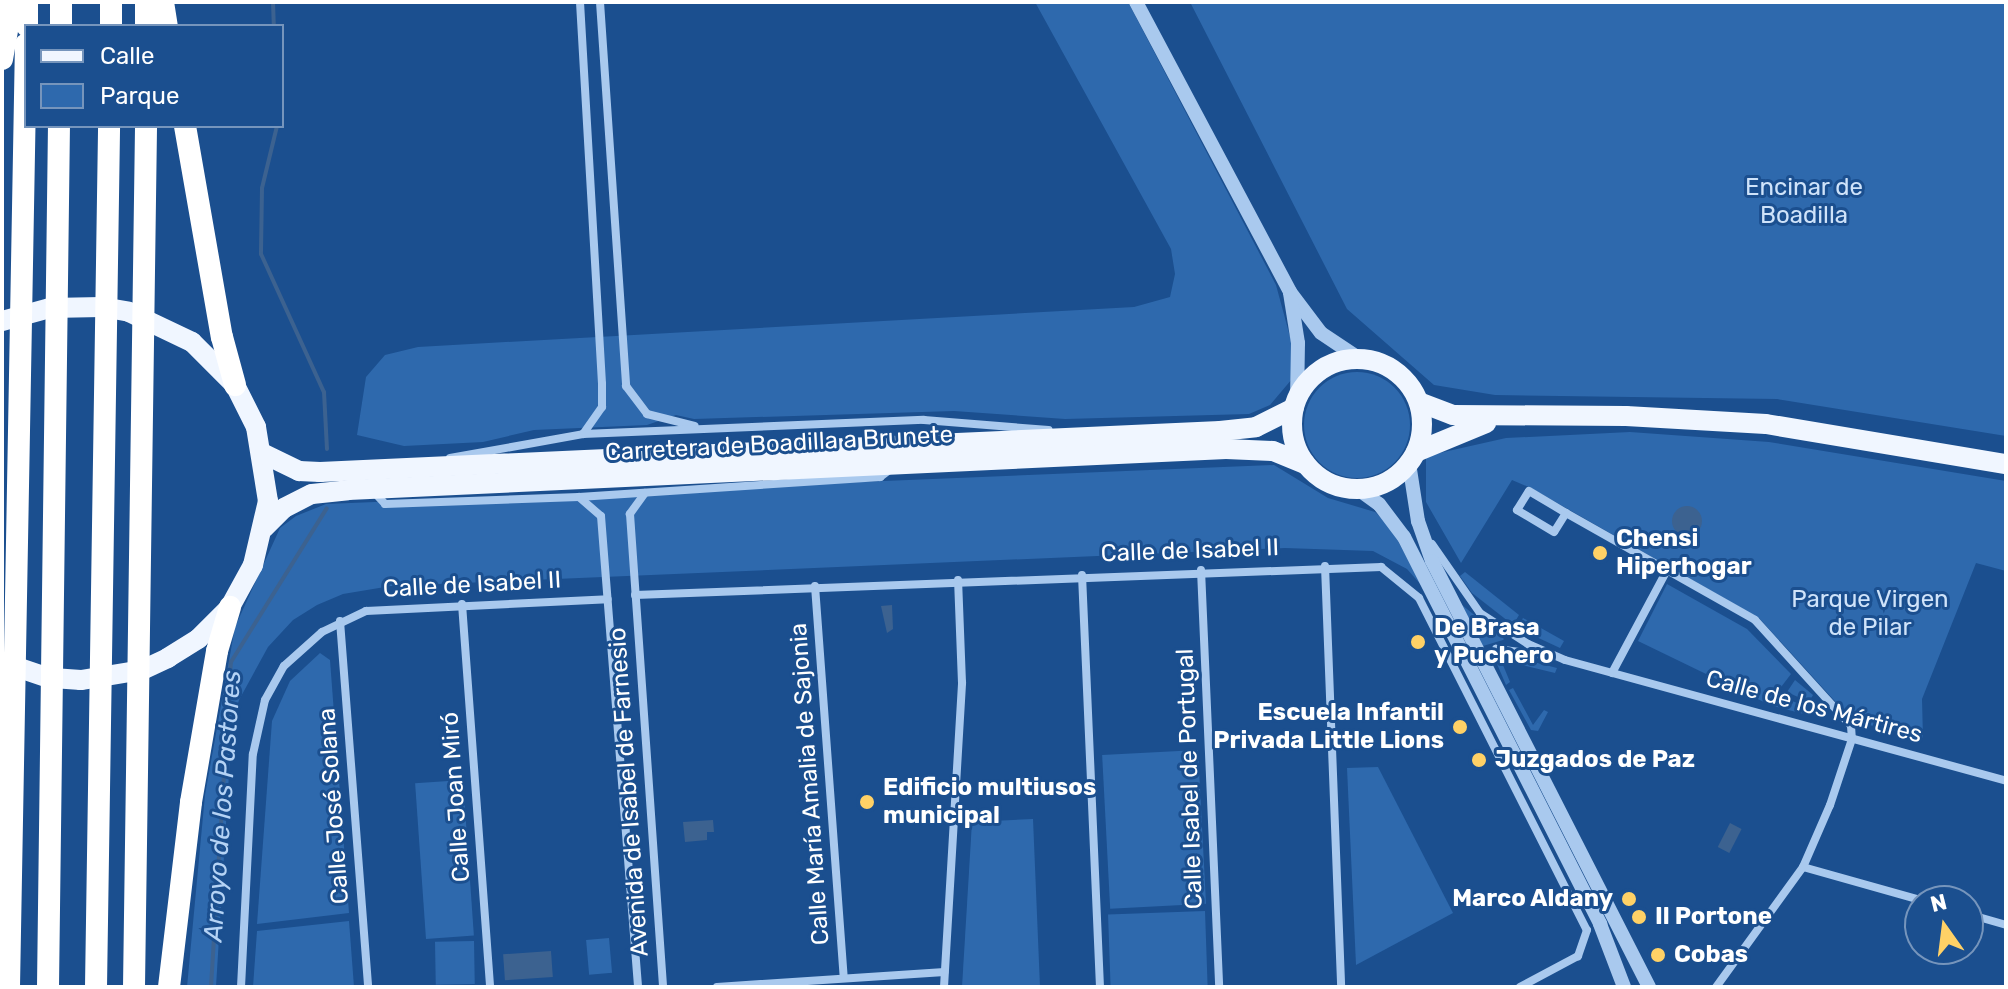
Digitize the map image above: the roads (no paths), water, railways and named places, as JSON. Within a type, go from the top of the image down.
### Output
[{"type":"highway","points":[[2,59],[12,2]]},
{"type":"highway","points":[[27,2],[27,24]]},
{"type":"highway","points":[[61,2],[61,24]]},
{"type":"highway","points":[[111,2],[111,24]]},
{"type":"highway","points":[[146,2],[146,24]]},
{"type":"highway","points":[[163,2],[167,24]]},
{"type":"highway","points":[[9,987],[24,128]]},
{"type":"highway","points":[[48,987],[59,128]]},
{"type":"highway","points":[[96,987],[109,128]]},
{"type":"highway","points":[[134,987],[146,128]]},
{"type":"highway","points":[[185,128],[222,337],[235,385]]},
{"type":"highway","points":[[169,987],[193,787],[230,607]]},
{"type":"main road","points":[[2,321],[29,311],[78,305],[129,312],[166,327],[192,342],[235,385],[264,454],[264,528],[253,565],[230,607],[198,639],[142,670],[81,680],[49,678],[2,662]]},
{"type":"main road","points":[[1510,419],[1470,426],[1412,458],[1381,485],[1358,489],[1329,483],[1306,464],[1293,438],[1295,404],[1327,367],[1360,359],[1391,368],[1419,402],[1453,415],[1510,419],[1626,416],[1766,424],[2006,464]]},
{"type":"main road","points":[[1412,458],[1422,427],[1419,402]]},
{"type":"main road","name":"Carretera de Boadilla a Brunete","points":[[264,454],[299,471],[1162,433],[1256,427],[1295,404]]},
{"type":"main road","name":"Carretera de Boadilla a Brunete","points":[[264,528],[284,508],[312,494],[370,489],[1226,449],[1273,451],[1306,464]]},
{"type":"street","points":[[580,2],[602,372],[602,407],[583,434]]},
{"type":"street","points":[[600,2],[626,386],[647,414],[673,424],[723,430]]},
{"type":"street","points":[[1136,2],[1290,292],[1321,333],[1360,359]]},
{"type":"street","points":[[1290,292],[1298,343],[1295,404]]},
{"type":"street","points":[[417,465],[527,440],[583,434],[965,420],[1162,433]]},
{"type":"street","points":[[1412,458],[1414,503],[1432,561],[1649,987]]},
{"type":"street","points":[[370,489],[385,504],[579,497],[880,477],[897,464]]},
{"type":"street","points":[[1358,489],[1391,516],[1404,537],[1587,899],[1624,987]]},
{"type":"street","points":[[1566,513],[1554,532],[1517,510],[1529,491],[1755,620],[1846,717],[1852,739],[1803,867],[1716,987]]},
{"type":"street","name":"Avenida de Isabel de Farnesio","points":[[645,493],[630,514],[663,987]]},
{"type":"street","name":"Avenida de Isabel de Farnesio","points":[[579,497],[601,516],[638,987]]},
{"type":"street","name":"Calle de los Mártires","points":[[1414,503],[1435,549],[1467,600],[1511,634],[1565,660]]},
{"type":"street","points":[[1325,566],[1341,987]]},
{"type":"street","name":"Calle de Isabel II","points":[[635,595],[1201,570],[1381,567],[1410,586],[1587,930],[1585,948],[1568,963],[1520,987]]},
{"type":"street","name":"Calle Isabel de Portugal","points":[[1201,570],[1219,987]]},
{"type":"street","points":[[1612,673],[1667,570]]},
{"type":"street","points":[[1082,575],[1100,987]]},
{"type":"street","points":[[944,987],[962,683],[958,580]]},
{"type":"street","name":"Calle María Amalia de Sajonia","points":[[815,586],[844,978]]},
{"type":"street","name":"Calle de Isabel II","points":[[340,621],[366,611],[608,599]]},
{"type":"street","name":"Calle Joan Miró","points":[[462,604],[490,987]]},
{"type":"street","points":[[241,987],[256,729],[284,666],[340,621]]},
{"type":"street","name":"Calle José Solana","points":[[340,621],[368,987]]},
{"type":"street","name":"Calle de los Mártires","points":[[1488,669],[1489,655],[1501,648],[1565,660],[2006,781]]},
{"type":"street","points":[[1803,867],[1904,895]]},
{"type":"street","name":"Calle de Isabel II","points":[[1561,880],[1587,899]]},
{"type":"street","points":[[1984,919],[2006,925]]},
{"type":"street","points":[[717,987],[945,972]]},
{"type":"waterway","name":"Arroyo de los Pastores","points":[[273,2],[274,24]]},
{"type":"waterway","name":"Arroyo de los Pastores","points":[[277,128],[262,188],[261,254],[324,392],[327,449]]},
{"type":"waterway","name":"Arroyo de los Pastores","points":[[211,987],[231,662],[327,508]]},
{"type":"place","name":"Chensi Hiperhogar","points":[[1600,553]]},
{"type":"place","name":"De Brasa y Puchero","points":[[1418,642]]},
{"type":"place","name":"Escuela Infantil Privada Little Lions","points":[[1460,727]]},
{"type":"place","name":"Juzgados de Paz","points":[[1479,760]]},
{"type":"place","name":"Edificio multiusos municipal","points":[[867,802]]},
{"type":"place","name":"Marco Aldany","points":[[1629,899]]},
{"type":"place","name":"Il Portone","points":[[1639,917]]},
{"type":"place","name":"Cobas","points":[[1658,955]]},
{"type":"park label","name":"Encinar de Boadilla","points":[[1804,202]]},
{"type":"park label","name":"Parque Virgen de Pilar","points":[[1870,614]]}]
